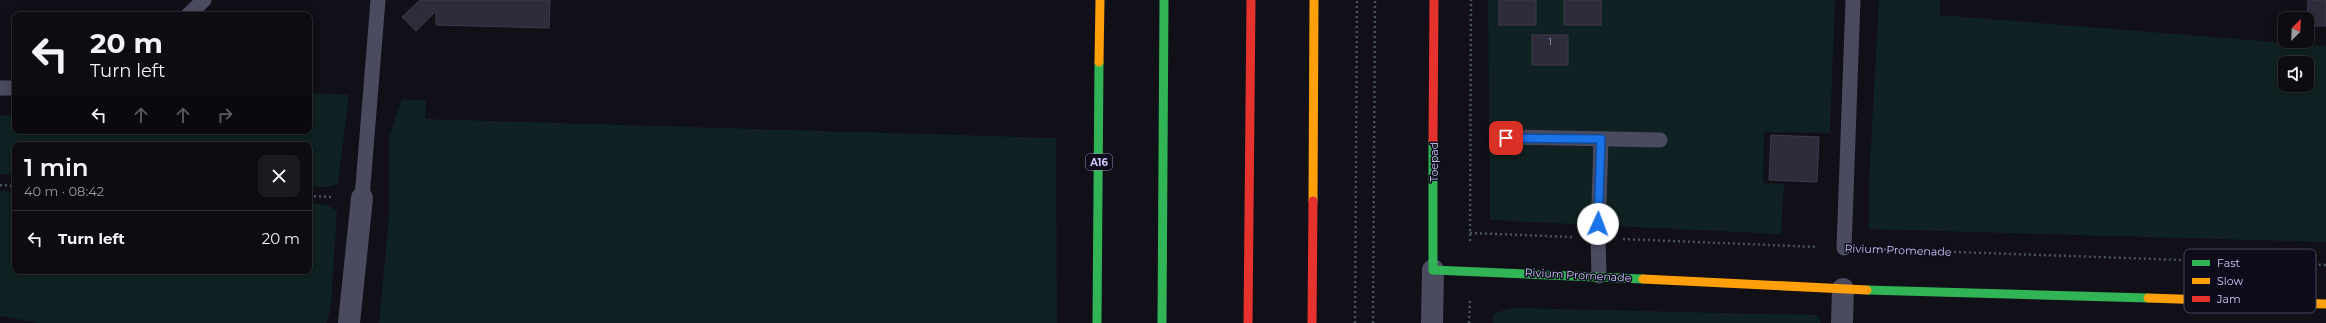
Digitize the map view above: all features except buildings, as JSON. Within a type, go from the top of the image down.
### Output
[{"type":"main road","name":"A16","points":[[1097,323],[1100,0]]},
{"type":"main road","points":[[1162,323],[1164,0]]},
{"type":"main road","points":[[1248,323],[1251,0]]},
{"type":"main road","points":[[1312,323],[1314,0]]},
{"type":"main road","name":"Toepad","points":[[1434,0],[1434,270]]},
{"type":"main road","name":"Rivium Promenade","points":[[1434,270],[1470,270],[1843,289],[2184,300]]},
{"type":"main road","name":"Rivium Promenade","points":[[2316,304],[2326,304]]},
{"type":"street","points":[[349,323],[362,198]]},
{"type":"street","name":"Toepad","points":[[1432,323],[1434,270]]},
{"type":"street","points":[[1842,323],[1843,289]]},
{"type":"lane","points":[[191,12],[204,0]]},
{"type":"lane","points":[[362,198],[378,0]]},
{"type":"lane","points":[[1844,248],[1853,0]]},
{"type":"lane","points":[[0,88],[12,88]]},
{"type":"lane","points":[[1506,138],[1660,140]]},
{"type":"lane","points":[[1599,276],[1598,238],[1601,139]]},
{"type":"path","points":[[1355,323],[1357,0]]},
{"type":"path","points":[[1373,323],[1375,0]]},
{"type":"path","points":[[1470,323],[1471,0]]},
{"type":"path","points":[[0,185],[12,186]]},
{"type":"path","name":"Rivium Promenade","points":[[1470,233],[2184,260]]},
{"type":"path","name":"Rivium Promenade","points":[[2316,265],[2326,265]]},
{"type":"shaded area","points":[[1488,0],[1835,0],[1830,133],[1764,132],[1763,183],[1784,184],[1781,234],[1490,220]]},
{"type":"shaded area","points":[[1879,0],[1940,0],[1940,15],[2278,42],[2278,48],[2314,48],[2314,45],[2326,46],[2326,242],[1869,229],[1869,180]]},
{"type":"shaded area","points":[[312,93],[349,95],[338,184],[326,187],[312,187],[312,142],[12,142],[12,175],[0,174],[0,115],[12,116],[12,134],[312,134]]},
{"type":"shaded area","points":[[402,99],[426,100],[425,119],[1056,138],[1057,323],[379,323],[389,218],[389,137]]},
{"type":"shaded area","points":[[0,191],[12,192],[12,274],[312,274],[312,203],[327,205],[337,211],[331,305],[327,323],[40,323],[0,316]]},
{"type":"shaded area","points":[[1511,308],[1817,315],[1821,323],[1493,323],[1493,314]]},
{"type":"traffic: fast","points":[[1162,323],[1164,0]]},
{"type":"traffic: fast","points":[[1097,323],[1099,62]]},
{"type":"traffic: fast","points":[[1433,141],[1433,270],[1643,279]]},
{"type":"traffic: fast","points":[[1867,290],[2148,298]]},
{"type":"traffic: slow","points":[[1099,62],[1100,0]]},
{"type":"traffic: slow","points":[[1313,201],[1314,0]]},
{"type":"traffic: slow","points":[[1643,279],[1867,290]]},
{"type":"traffic: slow","points":[[2148,298],[2184,299]]},
{"type":"traffic: slow","points":[[2316,304],[2326,304]]},
{"type":"traffic: jam","points":[[1248,323],[1251,0]]},
{"type":"traffic: jam","points":[[1433,141],[1434,0]]},
{"type":"traffic: jam","points":[[1312,323],[1313,201]]},
{"type":"route","points":[[1506,138],[1601,139],[1598,224]]}]
